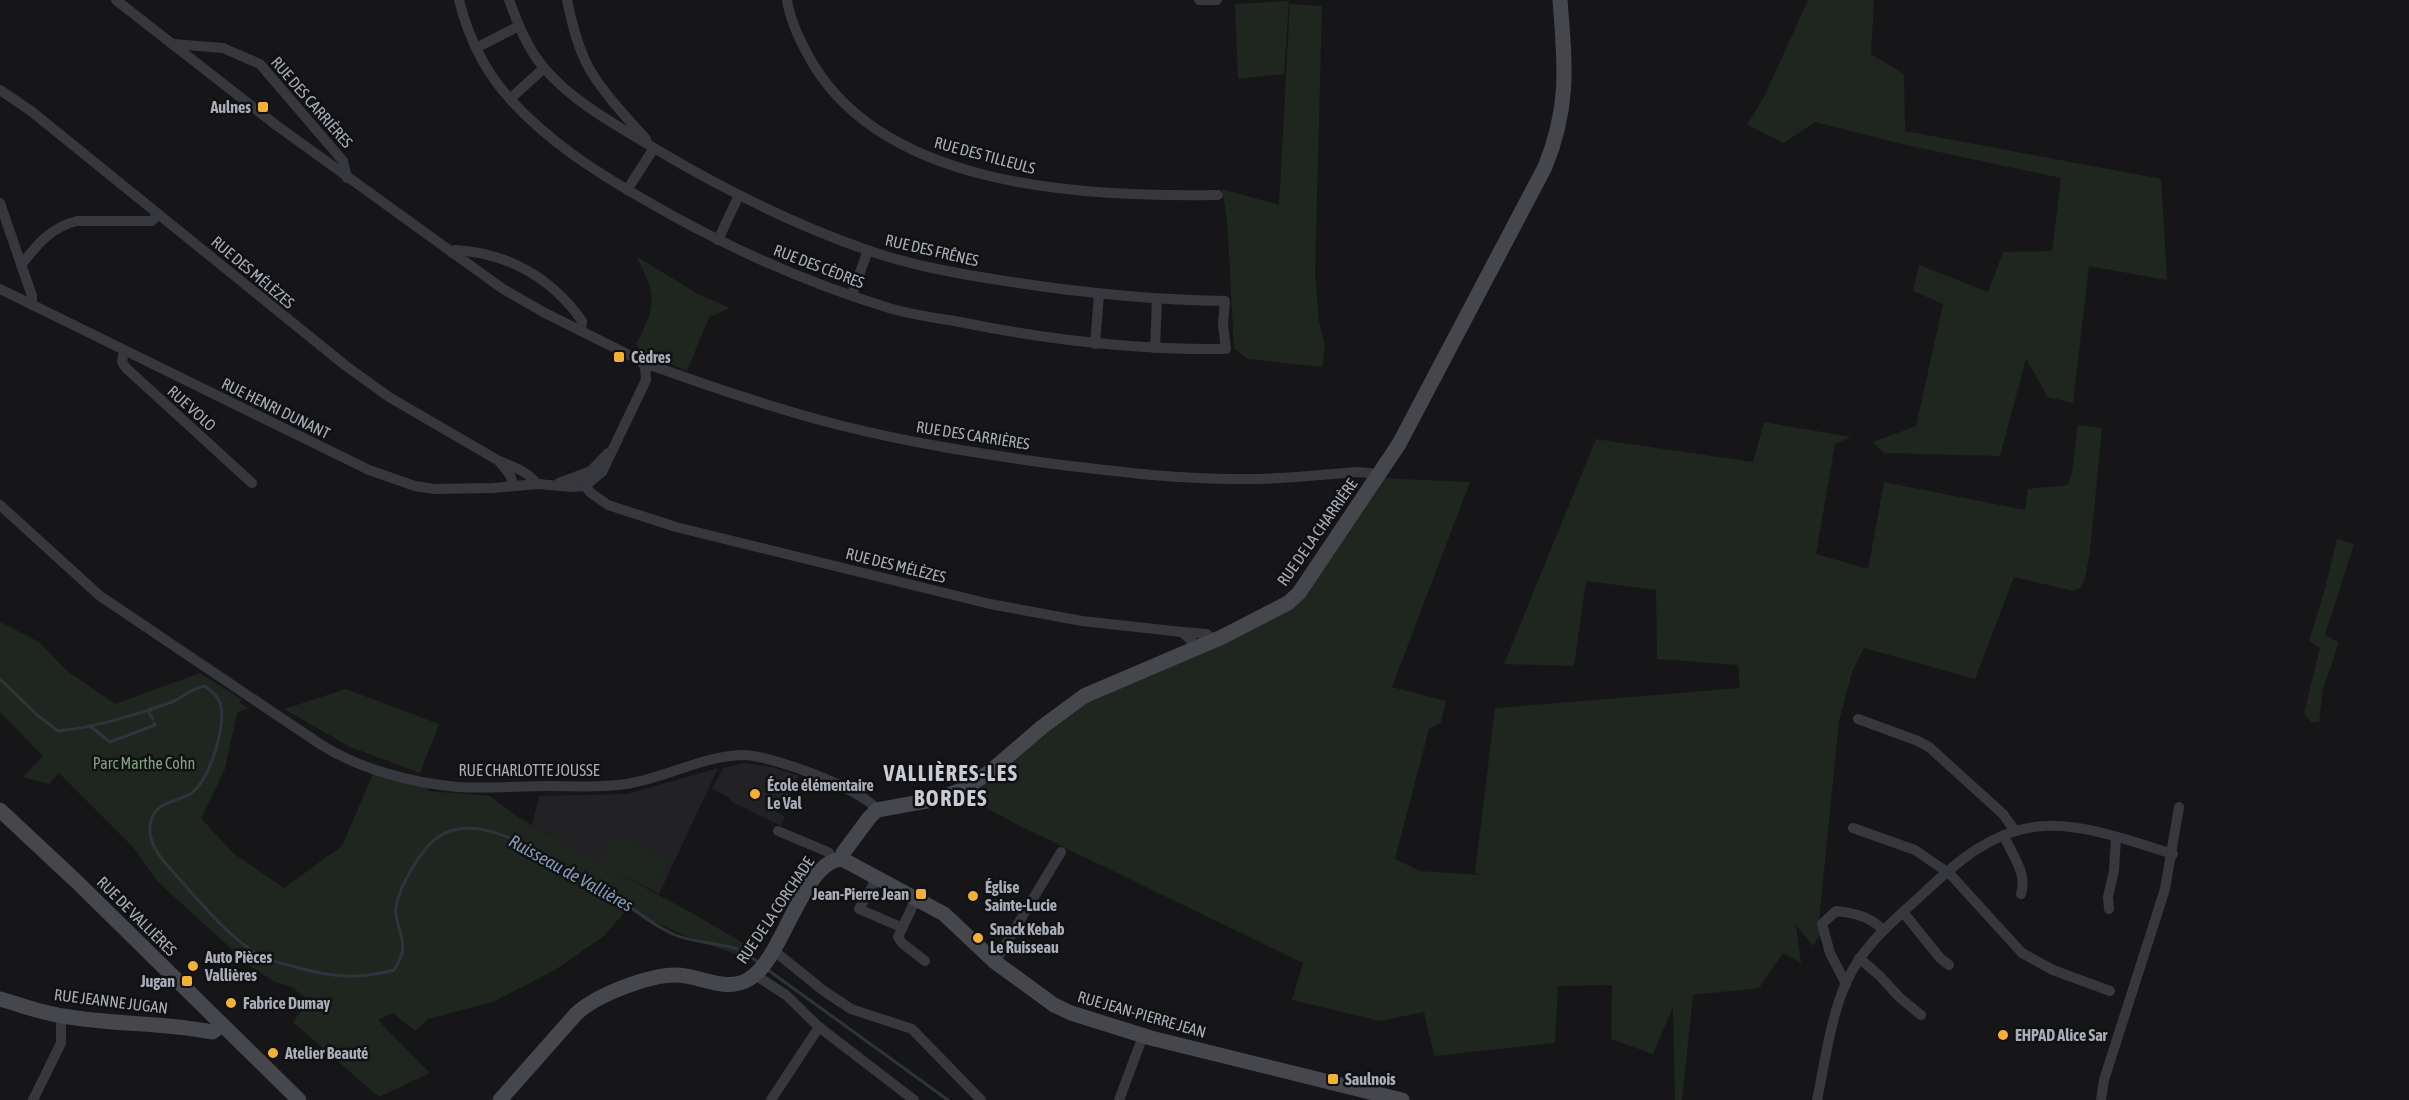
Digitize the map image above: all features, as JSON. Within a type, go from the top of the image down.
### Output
[{"type":"main road","name":"RUE DE LA CHARRIÈRE","points":[[877,810],[932,800],[962,790],[991,771],[1041,727],[1084,696],[1213,641],[1288,603],[1299,593],[1378,478],[1422,402],[1545,167],[1554,145],[1564,99],[1566,70],[1560,0]]},
{"type":"main road","name":"RUE DE VALLIÈRES","points":[[0,810],[77,882],[299,1100]]},
{"type":"main road","points":[[838,860],[877,810]]},
{"type":"main road","name":"RUE JEAN-PIERRE JEAN","points":[[838,860],[944,914],[995,962],[1062,1009],[1143,1036],[1402,1100]]},
{"type":"main road","name":"RUE DE LA CORCHADE","points":[[500,1100],[576,1014],[604,995],[670,975],[690,976],[730,985],[749,980],[771,952],[809,886],[827,863],[838,860]]},
{"type":"main road","name":"RUE JEANNE JUGAN","points":[[0,999],[62,1016],[149,1026],[184,1026],[212,1032],[222,1025]]},
{"type":"main road","name":"RUE JEANNE JUGAN","points":[[184,1026],[198,1022],[209,1012]]},
{"type":"street","name":"RUE DES CARRIÈRES","points":[[116,0],[347,178],[503,289],[641,361],[645,367],[653,366],[743,397],[841,425],[928,444],[1015,458],[1180,478],[1248,479],[1364,472],[1378,478]]},
{"type":"street","name":"RUE DES CÈDRES","points":[[459,0],[476,48],[493,77],[510,99],[575,157],[627,190],[718,240],[784,270],[891,309],[1014,333],[1095,344],[1226,349],[1223,325],[1225,301]]},
{"type":"street","name":"RUE DES FRÊNES","points":[[509,0],[519,26],[544,68],[567,90],[654,148],[803,226],[868,250],[939,270],[1099,294],[1157,300],[1225,301]]},
{"type":"street","name":"RUE DES FRÊNES","points":[[567,0],[577,39],[589,69],[614,104],[654,148]]},
{"type":"street","name":"RUE DES TILLEULS","points":[[787,0],[794,28],[818,74],[842,102],[868,124],[899,143],[930,157],[969,169],[1040,184],[1127,194],[1218,195]]},
{"type":"street","points":[[1199,0],[1217,0]]},
{"type":"street","points":[[476,48],[519,26]]},
{"type":"street","name":"RUE DES CARRIÈRES","points":[[172,44],[223,48],[260,64],[343,161],[348,173],[347,178]]},
{"type":"street","points":[[510,99],[544,68]]},
{"type":"street","name":"RUE DES MÉLÈZES","points":[[0,90],[31,111],[346,366],[389,397],[499,461],[517,468],[532,477],[537,484]]},
{"type":"street","points":[[600,114],[606,114],[614,104]]},
{"type":"street","points":[[627,190],[654,148]]},
{"type":"street","points":[[718,240],[740,195]]},
{"type":"street","points":[[0,203],[32,296],[32,305]]},
{"type":"street","points":[[21,265],[36,246],[57,227],[67,223],[152,221],[158,214]]},
{"type":"street","points":[[452,253],[455,250],[490,255],[518,264],[540,278],[573,308],[582,321],[581,331]]},
{"type":"street","points":[[852,295],[868,250]]},
{"type":"street","points":[[21,299],[25,279]]},
{"type":"street","name":"RUE HENRI DUNANT","points":[[0,289],[369,470],[393,479],[434,489],[493,488],[537,484],[572,487],[588,478]]},
{"type":"street","points":[[1095,344],[1099,294]]},
{"type":"street","points":[[1155,348],[1157,300]]},
{"type":"street","name":"RUE VOLO","points":[[124,351],[122,362],[126,368],[252,483]]},
{"type":"street","points":[[588,478],[602,472],[646,380],[645,367]]},
{"type":"street","points":[[493,488],[500,477],[499,461]]},
{"type":"street","name":"RUE DES MÉLÈZES","points":[[499,461],[510,475],[514,486]]},
{"type":"street","name":"RUE DES MÉLÈZES","points":[[588,478],[608,505],[676,527],[990,604],[1082,621],[1207,634],[1213,641]]},
{"type":"street","name":"RUE CHARLOTTE JOUSSE","points":[[0,505],[100,596],[334,753],[366,766],[417,780],[459,787],[591,786],[626,784],[717,759],[747,755],[784,763],[814,775],[867,800],[877,810]]},
{"type":"street","points":[[1182,632],[1192,641],[1195,649]]},
{"type":"street","points":[[1858,719],[1929,747],[2003,814],[2015,831]]},
{"type":"street","points":[[2101,1100],[2101,1089],[2157,917],[2173,854],[2179,807]]},
{"type":"street","points":[[1817,1100],[1837,1010],[1846,984],[1859,958],[1883,930],[1947,871],[1975,849],[2015,831],[2047,826],[2074,828],[2173,854]]},
{"type":"street","points":[[1853,828],[1916,850],[1947,871],[2022,953],[2053,970],[2110,991]]},
{"type":"street","points":[[778,831],[828,852],[838,860]]},
{"type":"street","points":[[2004,836],[2021,871],[2023,888],[2021,894]]},
{"type":"street","points":[[2109,909],[2108,897],[2114,871],[2116,838]]},
{"type":"street","points":[[995,962],[1061,852]]},
{"type":"street","points":[[876,880],[859,909],[901,927]]},
{"type":"street","points":[[915,901],[898,934],[899,940],[925,961]]},
{"type":"street","points":[[1846,984],[1830,953],[1822,924],[1826,918],[1836,911],[1855,914],[1874,921],[1883,930]]},
{"type":"street","points":[[1903,912],[1949,965]]},
{"type":"street","points":[[771,952],[851,1009],[912,1029],[981,1100]]},
{"type":"street","points":[[1859,958],[1921,1015]]},
{"type":"street","points":[[756,973],[786,996],[819,1027],[914,1100]]},
{"type":"street","points":[[33,1100],[61,1043],[62,1016]]},
{"type":"street","points":[[771,1100],[819,1027]]},
{"type":"street","points":[[1119,1100],[1143,1036]]},
{"type":"shaded area","name":"École élémentaire Le Val","points":[[743,763],[773,767],[799,776],[776,812],[785,817],[781,826],[730,801],[730,798],[712,789],[723,768]]},
{"type":"shaded area","points":[[718,768],[659,894],[603,866],[532,825],[539,796],[627,794]]},
{"type":"green space","points":[[1808,0],[1874,0],[1871,54],[1904,74],[1905,131],[2161,179],[2167,280],[2089,266],[2073,403],[2048,397],[2026,359],[2000,456],[1884,453],[1873,442],[1916,426],[1943,304],[1913,291],[1919,265],[1988,292],[2003,252],[2052,251],[2061,178],[1906,145],[1815,122],[1784,143],[1747,125],[1764,97]]},
{"type":"green space","points":[[1289,1],[1284,74],[1238,79],[1235,4]]},
{"type":"green space","points":[[1290,4],[1322,6],[1315,274],[1319,321],[1325,345],[1322,367],[1248,359],[1234,348],[1227,219],[1222,189],[1279,205]]},
{"type":"green space","points":[[636,256],[698,294],[730,308],[709,317],[687,371],[641,352],[636,344],[648,319],[652,300],[648,281]]},
{"type":"green space","points":[[1764,422],[1851,437],[1835,444],[1816,554],[1868,569],[1884,482],[2025,510],[2028,489],[2068,485],[2072,472],[2078,425],[2102,428],[2090,551],[2085,579],[2080,588],[2073,591],[2014,577],[1975,679],[1864,648],[1852,672],[1839,721],[1819,921],[1820,935],[1813,946],[1796,925],[1801,963],[1783,953],[1759,988],[1693,995],[1682,1100],[1675,1100],[1673,1007],[1653,1054],[1611,1039],[1612,985],[1558,986],[1555,1043],[1434,1056],[1424,1012],[1380,1021],[1292,1000],[1303,963],[1018,825],[962,795],[1056,716],[1288,602],[1378,478],[1470,482],[1392,687],[1446,701],[1441,722],[1429,729],[1395,859],[1420,871],[1481,875],[1475,873],[1495,708],[1740,688],[1738,665],[1657,659],[1656,590],[1586,581],[1574,666],[1504,664],[1596,439],[1753,462]]},
{"type":"green space","points":[[2337,539],[2354,544],[2325,635],[2339,642],[2323,689],[2319,722],[2311,722],[2304,713],[2320,648],[2309,641]]},
{"type":"green space","name":"Parc Marthe Cohn","points":[[0,622],[39,642],[66,670],[115,704],[200,673],[241,699],[240,703],[248,708],[237,713],[225,769],[201,818],[233,853],[284,888],[342,846],[373,774],[428,788],[429,791],[490,796],[518,817],[600,864],[615,834],[669,860],[654,890],[606,867],[757,951],[741,956],[690,938],[627,909],[604,936],[555,970],[493,1002],[428,1019],[415,1031],[393,1013],[378,1020],[430,1073],[379,1097],[293,1022],[309,1001],[292,987],[275,982],[249,965],[157,881],[133,847],[59,773],[49,784],[23,777],[43,756],[0,712]]},
{"type":"green space","points":[[346,689],[439,724],[420,773],[350,747],[284,709]]},
{"type":"waterway","name":"Ruisseau de Vallières","points":[[0,679],[36,714],[58,731],[101,724],[145,711],[172,702],[200,687],[205,686],[218,698],[222,712],[221,724],[211,763],[193,792],[160,807],[155,812],[150,835],[161,858],[210,913],[239,941],[269,959],[308,970],[344,976],[368,975],[394,970],[403,948],[396,907],[412,869],[428,846],[443,834],[459,829],[477,829],[513,839],[591,880],[664,930],[679,937],[735,948],[758,962]]},
{"type":"waterway","name":"Ruisseau de Vallières","points":[[152,708],[149,713],[153,719]]},
{"type":"waterway","name":"Ruisseau de Vallières","points":[[90,726],[110,742],[155,725],[154,723]]},
{"type":"waterway","name":"Ruisseau de Vallières","points":[[768,970],[948,1100]]},
{"type":"place","name":"Aulnes","points":[[263,107]]},
{"type":"place","name":"Cèdres","points":[[619,357]]},
{"type":"place","name":"École élémentaire Le Val","points":[[755,794]]},
{"type":"place","name":"Jean-Pierre Jean","points":[[921,894]]},
{"type":"place","name":"Église Sainte-Lucie","points":[[973,896]]},
{"type":"place","name":"Snack Kebab Le Ruisseau","points":[[978,938]]},
{"type":"place","name":"Auto Pièces Vallières","points":[[193,966]]},
{"type":"place","name":"Jugan","points":[[187,981]]},
{"type":"place","name":"Fabrice Dumay","points":[[231,1003]]},
{"type":"place","name":"EHPAD Alice Sar","points":[[2003,1035]]},
{"type":"place","name":"Atelier Beauté","points":[[273,1053]]},
{"type":"place","name":"Saulnois","points":[[1333,1079]]},
{"type":"district","name":"VALLIÈRES-LES BORDES","points":[[951,786]]}]
